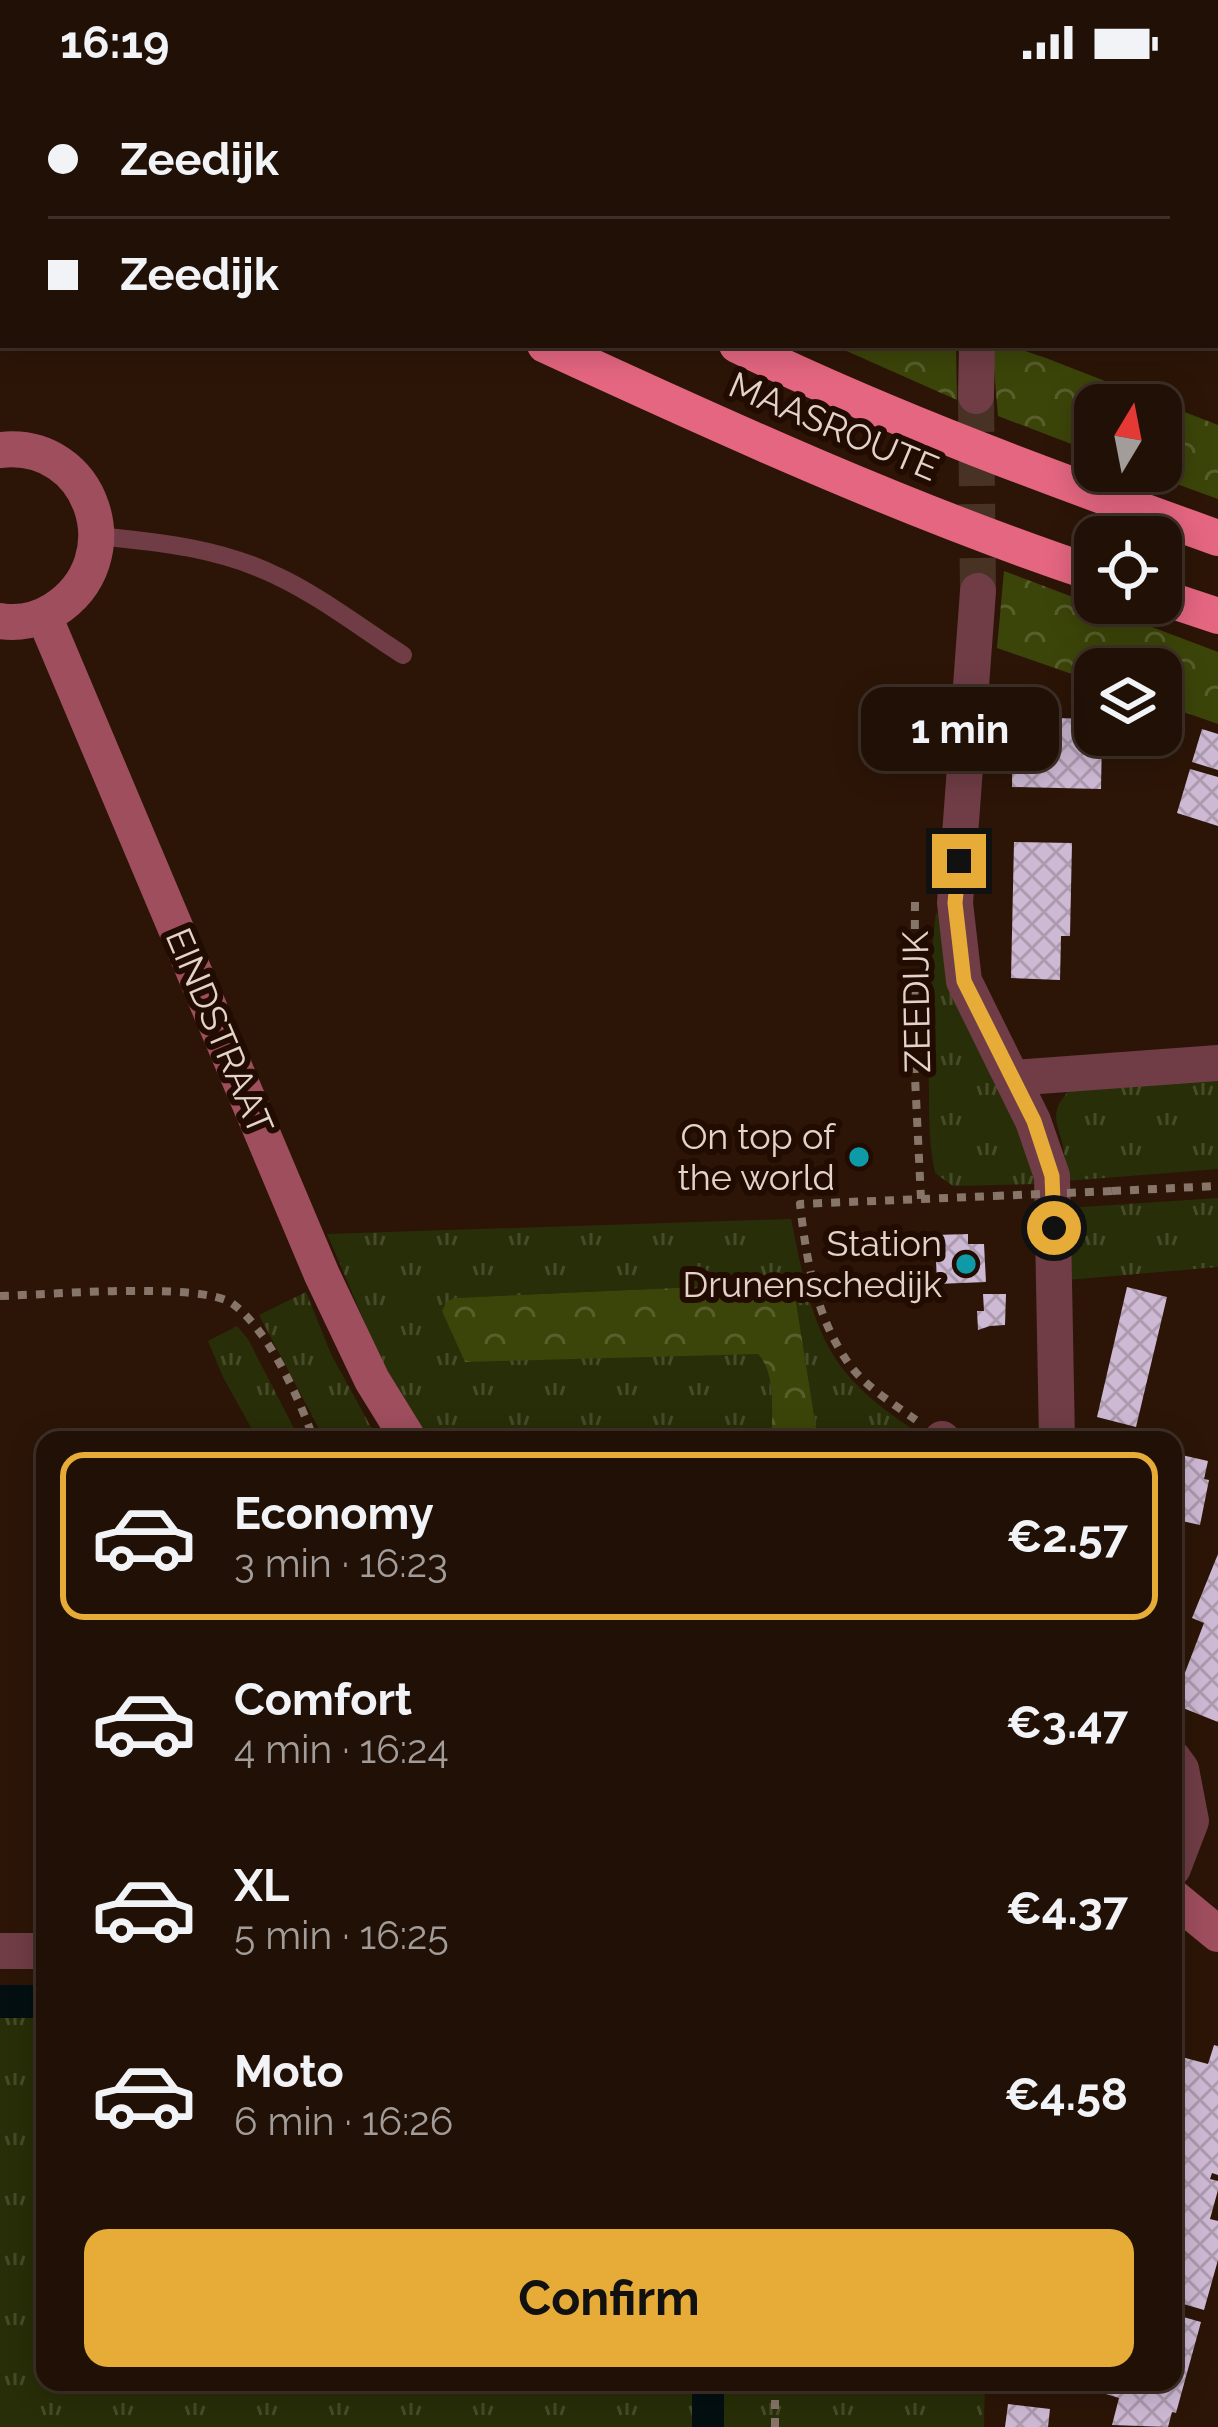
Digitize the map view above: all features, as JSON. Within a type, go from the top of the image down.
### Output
[{"type":"highway","name":"MAASROUTE","points":[[552,348],[734,432],[1074,566]]},
{"type":"highway","name":"MAASROUTE","points":[[744,348],[973,446],[1218,538]]},
{"type":"highway","points":[[1182,604],[1218,616]]},
{"type":"main road","points":[[0,451],[36,452],[63,467],[84,489],[96,517],[97,536],[88,576],[70,600],[44,616],[0,621]]},
{"type":"main road","name":"EINDSTRAAT","points":[[44,616],[322,1275],[372,1380],[403,1431]]},
{"type":"main road","points":[[1182,1905],[1218,1934]]},
{"type":"street","points":[[976,396],[977,348]]},
{"type":"street","name":"ZEEDIJK","points":[[978,591],[955,903],[964,981],[1034,1121],[1052,1176],[1057,1431]]},
{"type":"street","points":[[1013,1078],[1218,1063]]},
{"type":"street","points":[[1182,1778],[1191,1821],[1182,1844]]},
{"type":"street","points":[[0,1952],[36,1951]]},
{"type":"lane","points":[[97,536],[183,544],[278,576],[403,655]]},
{"type":"path","name":"ZEEDIJK","points":[[918,881],[914,1057],[921,1199]]},
{"type":"path","points":[[931,1431],[878,1393],[846,1360],[821,1309],[806,1254],[800,1204],[1218,1186]]},
{"type":"path","points":[[0,1296],[182,1291],[230,1301],[253,1324],[298,1395],[311,1431]]},
{"type":"path","points":[[775,2391],[775,2427]]},
{"type":"green space","points":[[840,348],[956,348],[957,400]]},
{"type":"green space","points":[[992,348],[1016,348],[1113,384],[1074,384],[1074,445],[998,416]]},
{"type":"green space","points":[[1182,411],[1218,425],[1218,499],[1182,486]]},
{"type":"green space","points":[[1004,571],[1074,597],[1074,624],[1144,624],[1218,652],[1218,724],[1182,711],[1182,648],[1074,648],[1074,675],[997,648]]},
{"type":"green space","points":[[936,912],[1034,1184],[953,1186],[935,1173],[928,1045]]},
{"type":"green space","points":[[1218,1078],[1218,1169],[1066,1181],[1056,1112],[1071,1089]]},
{"type":"green space","points":[[1218,1198],[1218,1267],[1067,1280],[1067,1208]]},
{"type":"green space","points":[[791,1219],[811,1305],[828,1346],[862,1390],[915,1431],[817,1431],[796,1302],[719,1286],[455,1298],[758,1354],[771,1383],[772,1431],[426,1431],[386,1368],[327,1234]]},
{"type":"green space","points":[[719,1286],[796,1302],[817,1431],[772,1431],[771,1383],[758,1354],[465,1362],[442,1311],[455,1298]]},
{"type":"green space","points":[[306,1292],[331,1354],[373,1431],[320,1431],[259,1315]]},
{"type":"green space","points":[[237,1326],[295,1431],[253,1431],[208,1341]]},
{"type":"green space","points":[[0,2018],[36,2018],[36,2391],[692,2391],[692,2427],[0,2427]]},
{"type":"green space","points":[[724,2391],[985,2391],[984,2427],[724,2427]]},
{"type":"shaded area","points":[[0,1985],[36,1985],[36,2018],[0,2018]]},
{"type":"shaded area","points":[[692,2391],[724,2391],[724,2427],[692,2427]]},
{"type":"building","points":[[1013,717],[1074,718],[1074,756],[1102,756],[1101,789],[1012,787]]},
{"type":"building","points":[[1202,729],[1218,734],[1218,770],[1192,762]]},
{"type":"building","points":[[1190,769],[1218,777],[1218,826],[1177,813]]},
{"type":"building","points":[[1014,842],[1072,843],[1070,936],[1061,936],[1060,980],[1011,978]]},
{"type":"building","points":[[968,1234],[968,1244],[984,1244],[986,1282],[937,1284],[935,1235]]},
{"type":"building","points":[[1127,1287],[1167,1297],[1136,1427],[1097,1417]]},
{"type":"building","points":[[983,1294],[1006,1294],[1005,1325],[978,1330],[977,1311],[984,1311]]},
{"type":"building","points":[[1182,1455],[1208,1461],[1200,1525],[1182,1521]]},
{"type":"building","points":[[1218,1554],[1218,1722],[1182,1708],[1182,1680],[1204,1623],[1192,1618]]},
{"type":"building","points":[[1214,2045],[1218,2046],[1218,2175],[1212,2173],[1210,2179],[1218,2181],[1218,2190],[1210,2219],[1218,2221],[1218,2260],[1204,2310],[1182,2304],[1182,2057],[1208,2064]]},
{"type":"building","points":[[1182,2317],[1201,2322],[1176,2413],[1172,2412],[1168,2427],[1112,2425],[1119,2398],[1096,2391],[1182,2391]]},
{"type":"building","points":[[1008,2404],[1050,2409],[1048,2427],[1005,2427]]},
{"type":"tunnel","points":[[976,396],[978,591]]},
{"type":"place","name":"On top of the world","points":[[859,1157]]},
{"type":"place","name":"Station Drunenschedijk","points":[[966,1264]]},
{"type":"route","points":[[959,861],[955,903],[964,981],[1034,1121],[1052,1176],[1054,1228]]}]
